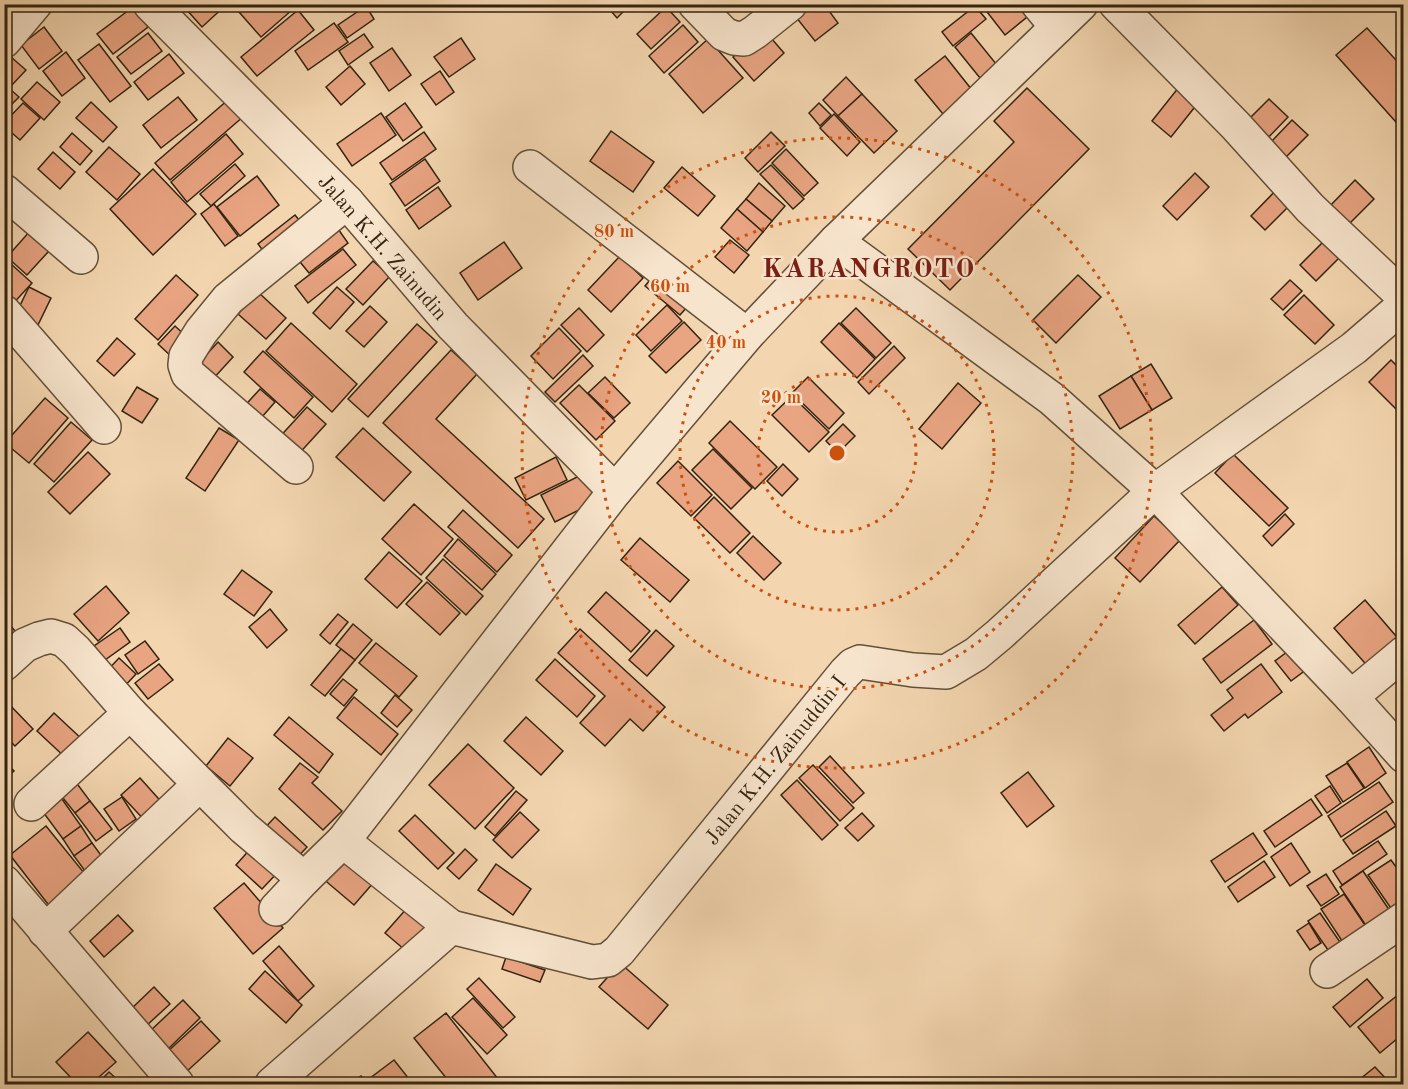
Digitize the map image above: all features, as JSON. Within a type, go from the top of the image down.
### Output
[{"type":"street","points":[[4,40],[35,4]]},
{"type":"street","name":"Jalan K.H. Zainudin","points":[[150,4],[347,202],[453,326],[615,490]]},
{"type":"street","points":[[695,4],[724,34],[744,39],[790,4]]},
{"type":"street","points":[[276,909],[343,841],[615,490],[747,334],[1048,16],[1081,4]]},
{"type":"street","points":[[1116,4],[1236,126],[1310,208],[1404,297]]},
{"type":"street","points":[[530,167],[747,334]]},
{"type":"street","points":[[4,191],[81,257]]},
{"type":"street","points":[[296,467],[188,374],[185,365],[186,356],[201,332],[228,299],[347,202]]},
{"type":"street","points":[[836,241],[1052,399],[1155,491],[1404,756]]},
{"type":"street","points":[[1155,491],[1353,348],[1404,305]]},
{"type":"street","points":[[4,312],[104,428]]},
{"type":"street","name":"Jalan K.H. Zainuddin I","points":[[451,927],[592,962],[608,960],[619,951],[853,666],[860,662],[913,670],[946,672],[976,654],[1000,634],[1155,491]]},
{"type":"street","points":[[4,664],[25,645],[32,642],[51,636],[64,640],[130,713],[244,828],[304,879]]},
{"type":"street","points":[[1351,697],[1404,653]]},
{"type":"street","points":[[31,804],[130,713]]},
{"type":"street","points":[[45,931],[200,784]]},
{"type":"street","points":[[272,1084],[451,927],[343,841]]},
{"type":"street","points":[[4,882],[177,1084]]},
{"type":"street","points":[[1327,971],[1404,919]]},
{"type":"building","points":[[192,4],[227,4],[202,27],[186,9]]},
{"type":"building","points":[[247,4],[287,4],[292,10],[261,37],[239,12]]},
{"type":"building","points":[[605,4],[631,4],[617,18]]},
{"type":"building","points":[[801,4],[824,4],[838,23],[815,41],[792,12]]},
{"type":"building","points":[[988,4],[1034,4],[1037,9],[1005,35],[984,8]]},
{"type":"building","points":[[366,6],[374,19],[347,38],[338,25]]},
{"type":"building","points":[[975,6],[986,19],[953,46],[942,32]]},
{"type":"building","points":[[133,7],[148,27],[113,54],[97,34]]},
{"type":"building","points":[[666,7],[680,22],[651,49],[637,34]]},
{"type":"building","points":[[298,10],[314,30],[257,76],[241,57]]},
{"type":"building","points":[[334,23],[348,42],[308,70],[295,51]]},
{"type":"building","points":[[683,25],[698,42],[664,73],[649,56]]},
{"type":"building","points":[[44,27],[62,51],[39,69],[21,45]]},
{"type":"building","points":[[1367,28],[1404,69],[1404,131],[1336,55]]},
{"type":"building","points":[[764,30],[784,53],[754,81],[733,57]]},
{"type":"building","points":[[148,33],[162,51],[131,74],[117,57]]},
{"type":"building","points":[[971,33],[997,65],[980,78],[955,47]]},
{"type":"building","points":[[364,34],[373,47],[348,65],[339,51]]},
{"type":"building","points":[[461,38],[475,59],[449,77],[434,57]]},
{"type":"building","points":[[708,39],[743,78],[703,113],[669,74]]},
{"type":"building","points":[[99,44],[131,86],[110,102],[78,60]]},
{"type":"building","points":[[392,48],[411,75],[389,91],[370,63]]},
{"type":"building","points":[[4,51],[26,70],[12,85],[4,77]]},
{"type":"building","points":[[66,52],[85,78],[62,96],[43,71]]},
{"type":"building","points":[[169,54],[184,73],[148,100],[134,82]]},
{"type":"building","points":[[945,56],[972,90],[943,114],[915,80]]},
{"type":"building","points":[[350,66],[365,84],[341,105],[326,87]]},
{"type":"building","points":[[440,71],[454,92],[436,105],[421,84]]},
{"type":"building","points":[[846,77],[862,94],[838,116],[823,100]]},
{"type":"building","points":[[37,82],[60,102],[44,120],[21,99]]},
{"type":"building","points":[[4,84],[19,97],[4,112]]},
{"type":"building","points":[[1179,87],[1198,103],[1171,137],[1152,121]]},
{"type":"building","points":[[1027,88],[1089,149],[950,290],[908,249],[1014,142],[994,121]]},
{"type":"building","points":[[862,94],[897,131],[874,153],[838,116]]},
{"type":"building","points":[[178,97],[197,120],[161,148],[143,125]]},
{"type":"building","points":[[229,99],[244,116],[170,180],[155,163]]},
{"type":"building","points":[[1269,99],[1288,117],[1265,141],[1246,122]]},
{"type":"building","points":[[91,102],[117,127],[103,142],[76,118]]},
{"type":"building","points":[[23,103],[40,118],[20,140],[4,126],[4,123]]},
{"type":"building","points":[[405,103],[422,127],[403,141],[386,117]]},
{"type":"building","points":[[819,103],[831,115],[820,126],[809,113]]},
{"type":"building","points":[[381,113],[396,135],[352,166],[337,144]]},
{"type":"building","points":[[834,114],[860,142],[847,156],[820,128]]},
{"type":"building","points":[[1292,120],[1308,135],[1286,157],[1271,142]]},
{"type":"building","points":[[611,131],[654,162],[633,192],[590,161]]},
{"type":"building","points":[[424,132],[436,149],[392,180],[380,163]]},
{"type":"building","points":[[771,132],[785,146],[758,172],[745,158]]},
{"type":"building","points":[[72,133],[92,151],[80,165],[60,147]]},
{"type":"building","points":[[226,134],[243,154],[187,202],[171,182]]},
{"type":"building","points":[[109,147],[140,174],[117,200],[86,172]]},
{"type":"building","points":[[786,149],[818,183],[804,196],[772,163]]},
{"type":"building","points":[[53,152],[75,172],[60,189],[38,169]]},
{"type":"building","points":[[425,159],[440,181],[405,206],[390,184]]},
{"type":"building","points":[[235,164],[245,176],[211,206],[200,194]]},
{"type":"building","points":[[771,165],[804,199],[793,209],[760,174]]},
{"type":"building","points":[[682,167],[715,196],[698,216],[664,188]]},
{"type":"building","points":[[153,169],[196,214],[153,255],[110,209]]},
{"type":"building","points":[[1195,173],[1209,187],[1177,220],[1163,206]]},
{"type":"building","points":[[257,176],[279,205],[240,236],[217,207]]},
{"type":"building","points":[[1355,180],[1374,199],[1348,225],[1329,207]]},
{"type":"building","points":[[759,183],[785,206],[772,221],[746,199]]},
{"type":"building","points":[[1281,185],[1296,199],[1265,230],[1251,216]]},
{"type":"building","points":[[438,187],[451,206],[419,229],[406,210]]},
{"type":"building","points":[[746,199],[772,221],[763,232],[737,209]]},
{"type":"building","points":[[214,204],[238,236],[225,246],[201,214]]},
{"type":"building","points":[[737,209],[763,232],[747,251],[721,228]]},
{"type":"building","points":[[295,215],[308,231],[270,260],[258,244]]},
{"type":"building","points":[[38,222],[59,240],[27,275],[7,257]]},
{"type":"building","points":[[336,226],[348,243],[309,273],[296,257]]},
{"type":"building","points":[[1331,234],[1347,250],[1316,281],[1300,265]]},
{"type":"building","points":[[730,240],[749,255],[734,273],[715,257]]},
{"type":"building","points":[[504,242],[522,268],[478,300],[460,273]]},
{"type":"building","points":[[343,249],[356,265],[308,303],[295,286]]},
{"type":"building","points":[[620,256],[643,278],[611,312],[588,290]]},
{"type":"building","points":[[373,261],[390,276],[363,305],[346,289]]},
{"type":"building","points":[[11,264],[32,283],[9,308],[4,304],[4,270]]},
{"type":"building","points":[[660,268],[695,298],[680,315],[645,286]]},
{"type":"building","points":[[176,275],[198,295],[158,340],[135,319]]},
{"type":"building","points":[[1078,275],[1101,297],[1056,343],[1033,320]]},
{"type":"building","points":[[1290,280],[1302,291],[1283,310],[1271,299]]},
{"type":"building","points":[[29,287],[51,298],[36,329],[14,318]]},
{"type":"building","points":[[337,287],[354,302],[330,329],[313,313]]},
{"type":"building","points":[[258,292],[286,318],[266,339],[238,314]]},
{"type":"building","points":[[1304,295],[1334,325],[1315,344],[1284,315]]},
{"type":"building","points":[[667,305],[682,321],[651,351],[636,335]]},
{"type":"building","points":[[370,306],[387,322],[364,347],[346,331]]},
{"type":"building","points":[[579,308],[604,335],[587,352],[561,325]]},
{"type":"building","points":[[856,308],[891,343],[876,358],[841,323]]},
{"type":"building","points":[[684,322],[701,340],[666,373],[649,356]]},
{"type":"building","points":[[291,323],[357,384],[332,412],[266,351]]},
{"type":"building","points":[[839,323],[875,359],[857,378],[821,342]]},
{"type":"building","points":[[417,324],[437,342],[368,417],[348,399]]},
{"type":"building","points":[[175,326],[190,340],[173,358],[158,344]]},
{"type":"building","points":[[559,328],[581,351],[553,379],[531,356]]},
{"type":"building","points":[[117,338],[135,354],[114,376],[97,361]]},
{"type":"building","points":[[218,342],[233,357],[212,380],[196,366]]},
{"type":"building","points":[[894,346],[905,358],[869,394],[858,382]]},
{"type":"building","points":[[451,350],[477,374],[436,419],[544,519],[518,548],[383,423]]},
{"type":"building","points":[[263,351],[313,397],[294,418],[244,372]]},
{"type":"building","points":[[583,355],[593,366],[555,402],[545,392]]},
{"type":"building","points":[[1391,360],[1404,373],[1404,417],[1369,382]]},
{"type":"building","points":[[1151,364],[1172,398],[1152,410],[1131,376]]},
{"type":"building","points":[[1131,376],[1152,410],[1120,429],[1099,396]]},
{"type":"building","points":[[605,377],[630,403],[614,418],[588,393]]},
{"type":"building","points":[[808,377],[844,413],[829,429],[792,393]]},
{"type":"building","points":[[958,383],[981,403],[942,449],[919,429]]},
{"type":"building","points":[[579,385],[615,421],[596,440],[560,403]]},
{"type":"building","points":[[137,387],[158,399],[142,423],[122,411]]},
{"type":"building","points":[[260,389],[275,402],[255,425],[240,411]]},
{"type":"building","points":[[792,396],[829,432],[809,452],[772,415]]},
{"type":"building","points":[[45,398],[68,418],[29,463],[5,443]]},
{"type":"building","points":[[307,407],[326,424],[295,458],[276,441]]},
{"type":"building","points":[[730,421],[777,467],[755,489],[709,443]]},
{"type":"building","points":[[71,422],[92,440],[54,482],[34,464]]},
{"type":"building","points":[[843,424],[855,436],[838,453],[826,441]]},
{"type":"building","points":[[219,428],[239,440],[205,491],[186,478]]},
{"type":"building","points":[[363,428],[411,472],[384,501],[336,457]]},
{"type":"building","points":[[713,449],[752,488],[731,509],[692,470]]},
{"type":"building","points":[[88,452],[110,474],[70,514],[48,492]]},
{"type":"building","points":[[1233,454],[1288,508],[1269,526],[1215,473]]},
{"type":"building","points":[[556,457],[567,480],[526,500],[515,478]]},
{"type":"building","points":[[678,461],[712,495],[691,516],[657,483]]},
{"type":"building","points":[[783,464],[798,479],[782,496],[767,481]]},
{"type":"building","points":[[585,473],[599,500],[555,522],[541,495]]},
{"type":"building","points":[[714,497],[750,533],[730,553],[694,518]]},
{"type":"building","points":[[414,504],[453,539],[421,575],[382,539]]},
{"type":"building","points":[[463,510],[512,555],[497,572],[448,527]]},
{"type":"building","points":[[1285,514],[1294,524],[1272,546],[1263,536]]},
{"type":"building","points":[[1154,516],[1180,540],[1140,582],[1115,558]]},
{"type":"building","points":[[753,536],[781,563],[764,580],[737,553]]},
{"type":"building","points":[[640,538],[689,580],[670,602],[621,560]]},
{"type":"building","points":[[458,539],[496,574],[482,590],[444,556]]},
{"type":"building","points":[[389,552],[422,581],[397,608],[365,579]]},
{"type":"building","points":[[443,559],[483,596],[466,615],[426,578]]},
{"type":"building","points":[[242,570],[272,592],[254,616],[224,594]]},
{"type":"building","points":[[427,582],[460,613],[440,635],[406,604]]},
{"type":"building","points":[[106,586],[129,613],[98,641],[74,614]]},
{"type":"building","points":[[1222,587],[1238,605],[1195,644],[1178,625]]},
{"type":"building","points":[[606,592],[650,631],[631,652],[588,612]]},
{"type":"building","points":[[1365,600],[1402,643],[1371,670],[1334,628]]},
{"type":"building","points":[[270,609],[287,630],[267,648],[249,627]]},
{"type":"building","points":[[338,614],[348,622],[330,644],[320,635]]},
{"type":"building","points":[[1254,620],[1272,644],[1221,683],[1203,659]]},
{"type":"building","points":[[8,623],[23,640],[4,655],[4,625]]},
{"type":"building","points":[[353,624],[372,640],[355,660],[336,645]]},
{"type":"building","points":[[120,628],[130,642],[105,660],[94,646]]},
{"type":"building","points":[[580,629],[665,707],[643,731],[630,719],[605,746],[580,723],[605,696],[558,653]]},
{"type":"building","points":[[656,630],[674,646],[647,676],[629,660]]},
{"type":"building","points":[[145,641],[159,659],[138,674],[125,655]]},
{"type":"building","points":[[376,643],[417,676],[399,697],[359,663]]},
{"type":"building","points":[[1295,646],[1311,666],[1291,681],[1275,661]]},
{"type":"building","points":[[341,649],[355,660],[325,696],[311,685]]},
{"type":"building","points":[[119,658],[136,674],[121,690],[104,674]]},
{"type":"building","points":[[555,659],[595,696],[577,717],[536,680]]},
{"type":"building","points":[[159,664],[173,680],[148,699],[135,683]]},
{"type":"building","points":[[1261,664],[1282,692],[1248,718],[1245,714],[1224,731],[1211,715],[1233,698],[1227,690]]},
{"type":"building","points":[[343,679],[357,690],[344,706],[330,694]]},
{"type":"building","points":[[395,695],[412,710],[397,727],[381,713]]},
{"type":"building","points":[[354,697],[398,734],[381,755],[337,718]]},
{"type":"building","points":[[4,699],[33,729],[15,746],[4,735]]},
{"type":"building","points":[[54,713],[85,742],[68,760],[37,731]]},
{"type":"building","points":[[289,717],[333,754],[319,773],[274,735]]},
{"type":"building","points":[[526,717],[563,751],[541,775],[504,741]]},
{"type":"building","points":[[228,738],[253,758],[230,786],[206,766]]},
{"type":"building","points":[[468,744],[514,788],[475,829],[429,785]]},
{"type":"building","points":[[1369,747],[1386,773],[1365,788],[1347,762]]},
{"type":"building","points":[[830,756],[864,793],[853,803],[819,767]]},
{"type":"building","points":[[4,761],[14,771],[4,780]]},
{"type":"building","points":[[300,763],[318,777],[312,783],[342,811],[323,830],[279,789]]},
{"type":"building","points":[[1347,763],[1364,788],[1343,802],[1326,776]]},
{"type":"building","points":[[813,765],[854,808],[840,821],[799,778]]},
{"type":"building","points":[[1028,772],[1054,806],[1027,827],[1001,793]]},
{"type":"building","points":[[140,778],[166,807],[148,824],[121,795]]},
{"type":"building","points":[[797,780],[838,825],[822,840],[781,795]]},
{"type":"building","points":[[75,781],[90,801],[75,813],[59,793]]},
{"type":"building","points":[[1379,782],[1393,802],[1341,837],[1328,816]]},
{"type":"building","points":[[1330,786],[1341,803],[1327,813],[1315,796]]},
{"type":"building","points":[[516,791],[527,800],[495,836],[485,827]]},
{"type":"building","points":[[122,797],[136,819],[119,831],[104,809]]},
{"type":"building","points":[[62,799],[81,826],[63,839],[43,812]]},
{"type":"building","points":[[1311,799],[1322,815],[1275,847],[1264,831]]},
{"type":"building","points":[[90,801],[112,829],[96,841],[75,813]]},
{"type":"building","points":[[1386,811],[1396,826],[1353,854],[1343,840]]},
{"type":"building","points":[[520,812],[539,830],[512,858],[493,840]]},
{"type":"building","points":[[862,813],[874,826],[858,841],[845,828]]},
{"type":"building","points":[[415,815],[454,853],[438,869],[399,831]]},
{"type":"building","points":[[275,817],[307,847],[292,863],[260,833]]},
{"type":"building","points":[[46,826],[89,879],[51,908],[10,855]]},
{"type":"building","points":[[81,826],[92,843],[74,856],[63,839]]},
{"type":"building","points":[[1253,833],[1267,854],[1225,882],[1211,861]]},
{"type":"building","points":[[1378,841],[1387,854],[1342,885],[1333,871]]},
{"type":"building","points":[[92,843],[106,862],[88,875],[74,856]]},
{"type":"building","points":[[1291,843],[1310,872],[1290,886],[1271,857]]},
{"type":"building","points":[[252,847],[279,871],[262,889],[236,865]]},
{"type":"building","points":[[465,849],[477,860],[459,879],[447,868]]},
{"type":"building","points":[[341,854],[374,882],[354,905],[321,877]]},
{"type":"building","points":[[1391,860],[1404,878],[1404,912],[1397,917],[1368,875]]},
{"type":"building","points":[[1264,861],[1275,877],[1238,902],[1228,887]]},
{"type":"building","points":[[496,864],[531,889],[513,915],[478,890]]},
{"type":"building","points":[[1363,871],[1396,920],[1373,936],[1340,887]]},
{"type":"building","points":[[1326,874],[1339,894],[1321,906],[1307,886]]},
{"type":"building","points":[[244,883],[283,928],[253,954],[214,908]]},
{"type":"building","points":[[1344,894],[1371,934],[1348,950],[1321,909]]},
{"type":"building","points":[[408,907],[427,924],[405,950],[385,933]]},
{"type":"building","points":[[1320,913],[1342,945],[1330,953],[1308,921]]},
{"type":"building","points":[[118,915],[133,931],[104,957],[90,941]]},
{"type":"building","points":[[1309,923],[1321,943],[1310,950],[1297,931]]},
{"type":"building","points":[[279,946],[314,986],[298,1001],[263,961]]},
{"type":"building","points":[[506,957],[545,970],[540,982],[502,969]]},
{"type":"building","points":[[620,963],[668,1005],[648,1029],[599,987]]},
{"type":"building","points":[[265,971],[302,1005],[286,1023],[249,989]]},
{"type":"building","points":[[479,978],[515,1017],[503,1028],[467,989]]},
{"type":"building","points":[[1367,979],[1383,998],[1350,1027],[1333,1007]]},
{"type":"building","points":[[154,987],[170,1004],[146,1026],[130,1010]]},
{"type":"building","points":[[1404,990],[1404,1033],[1380,1053],[1358,1027]]},
{"type":"building","points":[[473,998],[507,1035],[487,1054],[452,1017]]},
{"type":"building","points":[[183,1000],[200,1018],[166,1051],[148,1033]]},
{"type":"building","points":[[446,1013],[502,1084],[451,1084],[414,1038]]},
{"type":"building","points":[[201,1021],[220,1041],[185,1073],[166,1053]]},
{"type":"building","points":[[88,1032],[116,1062],[91,1084],[77,1084],[56,1062]]},
{"type":"building","points":[[394,1060],[413,1084],[373,1084],[369,1079]]},
{"type":"building","points":[[1375,1067],[1387,1080],[1382,1084],[1365,1084],[1360,1079]]},
{"type":"building","points":[[109,1072],[122,1084],[97,1084]]},
{"type":"building","points":[[361,1076],[368,1084],[350,1084]]},
{"type":"district","name":"KARANGROTO","points":[[869,268]]}]
